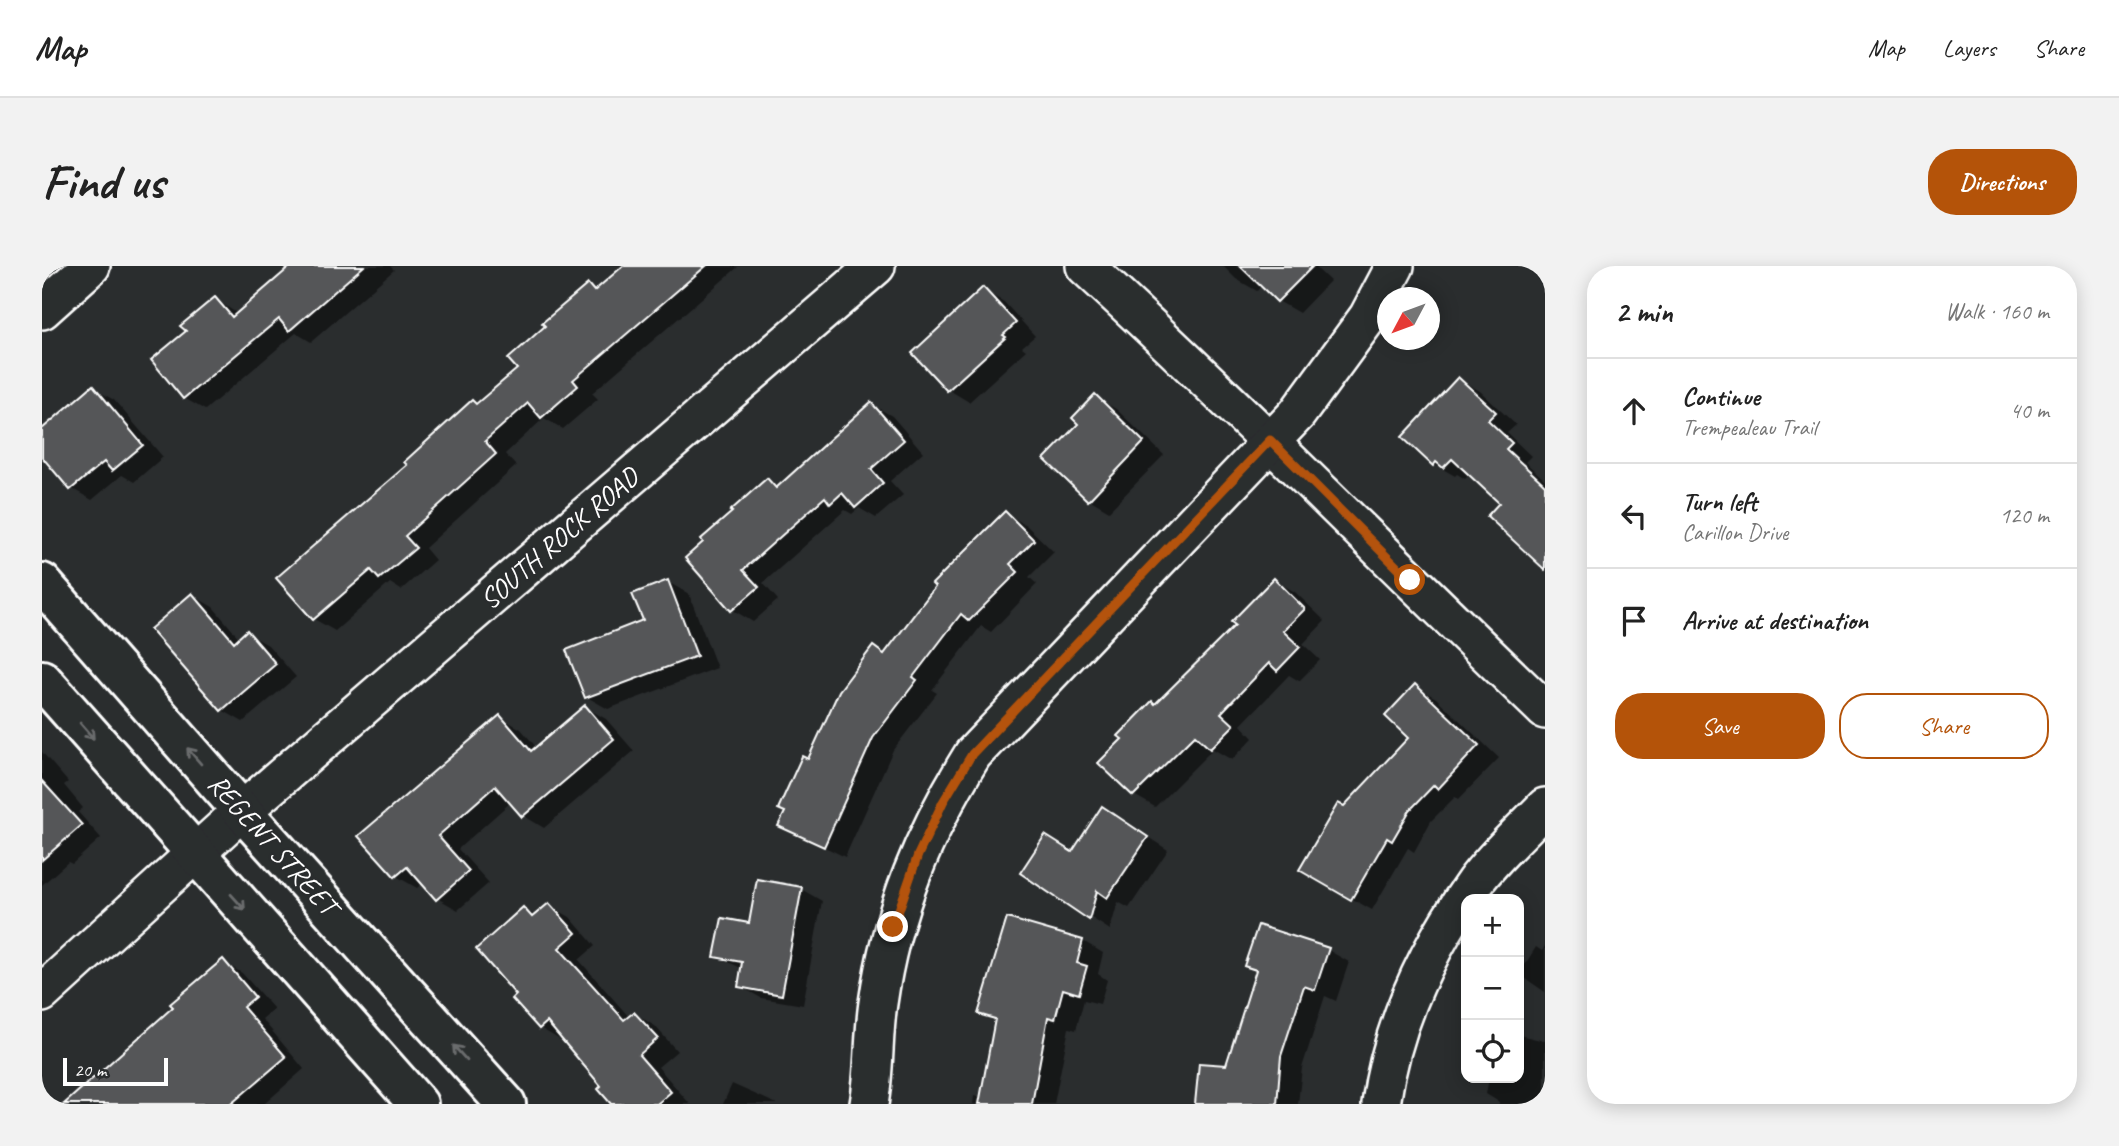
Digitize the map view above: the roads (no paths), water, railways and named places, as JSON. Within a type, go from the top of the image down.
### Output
[{"type":"street","points":[[42,310],[92,266]]},
{"type":"street","name":"SOUTH ROCK ROAD","points":[[42,993],[242,811],[876,266]]},
{"type":"street","points":[[1085,266],[1270,440],[1545,710]]},
{"type":"street","points":[[869,1104],[874,1078],[878,1003],[893,927],[918,855],[943,802],[972,754],[1297,414],[1368,317],[1395,266]]},
{"type":"street","name":"REGENT STREET","points":[[42,583],[242,811],[506,1104]]},
{"type":"street","points":[[42,680],[418,1104]]},
{"type":"street","points":[[1381,1104],[1394,1045],[1409,998],[1440,937],[1477,880],[1545,807]]}]
